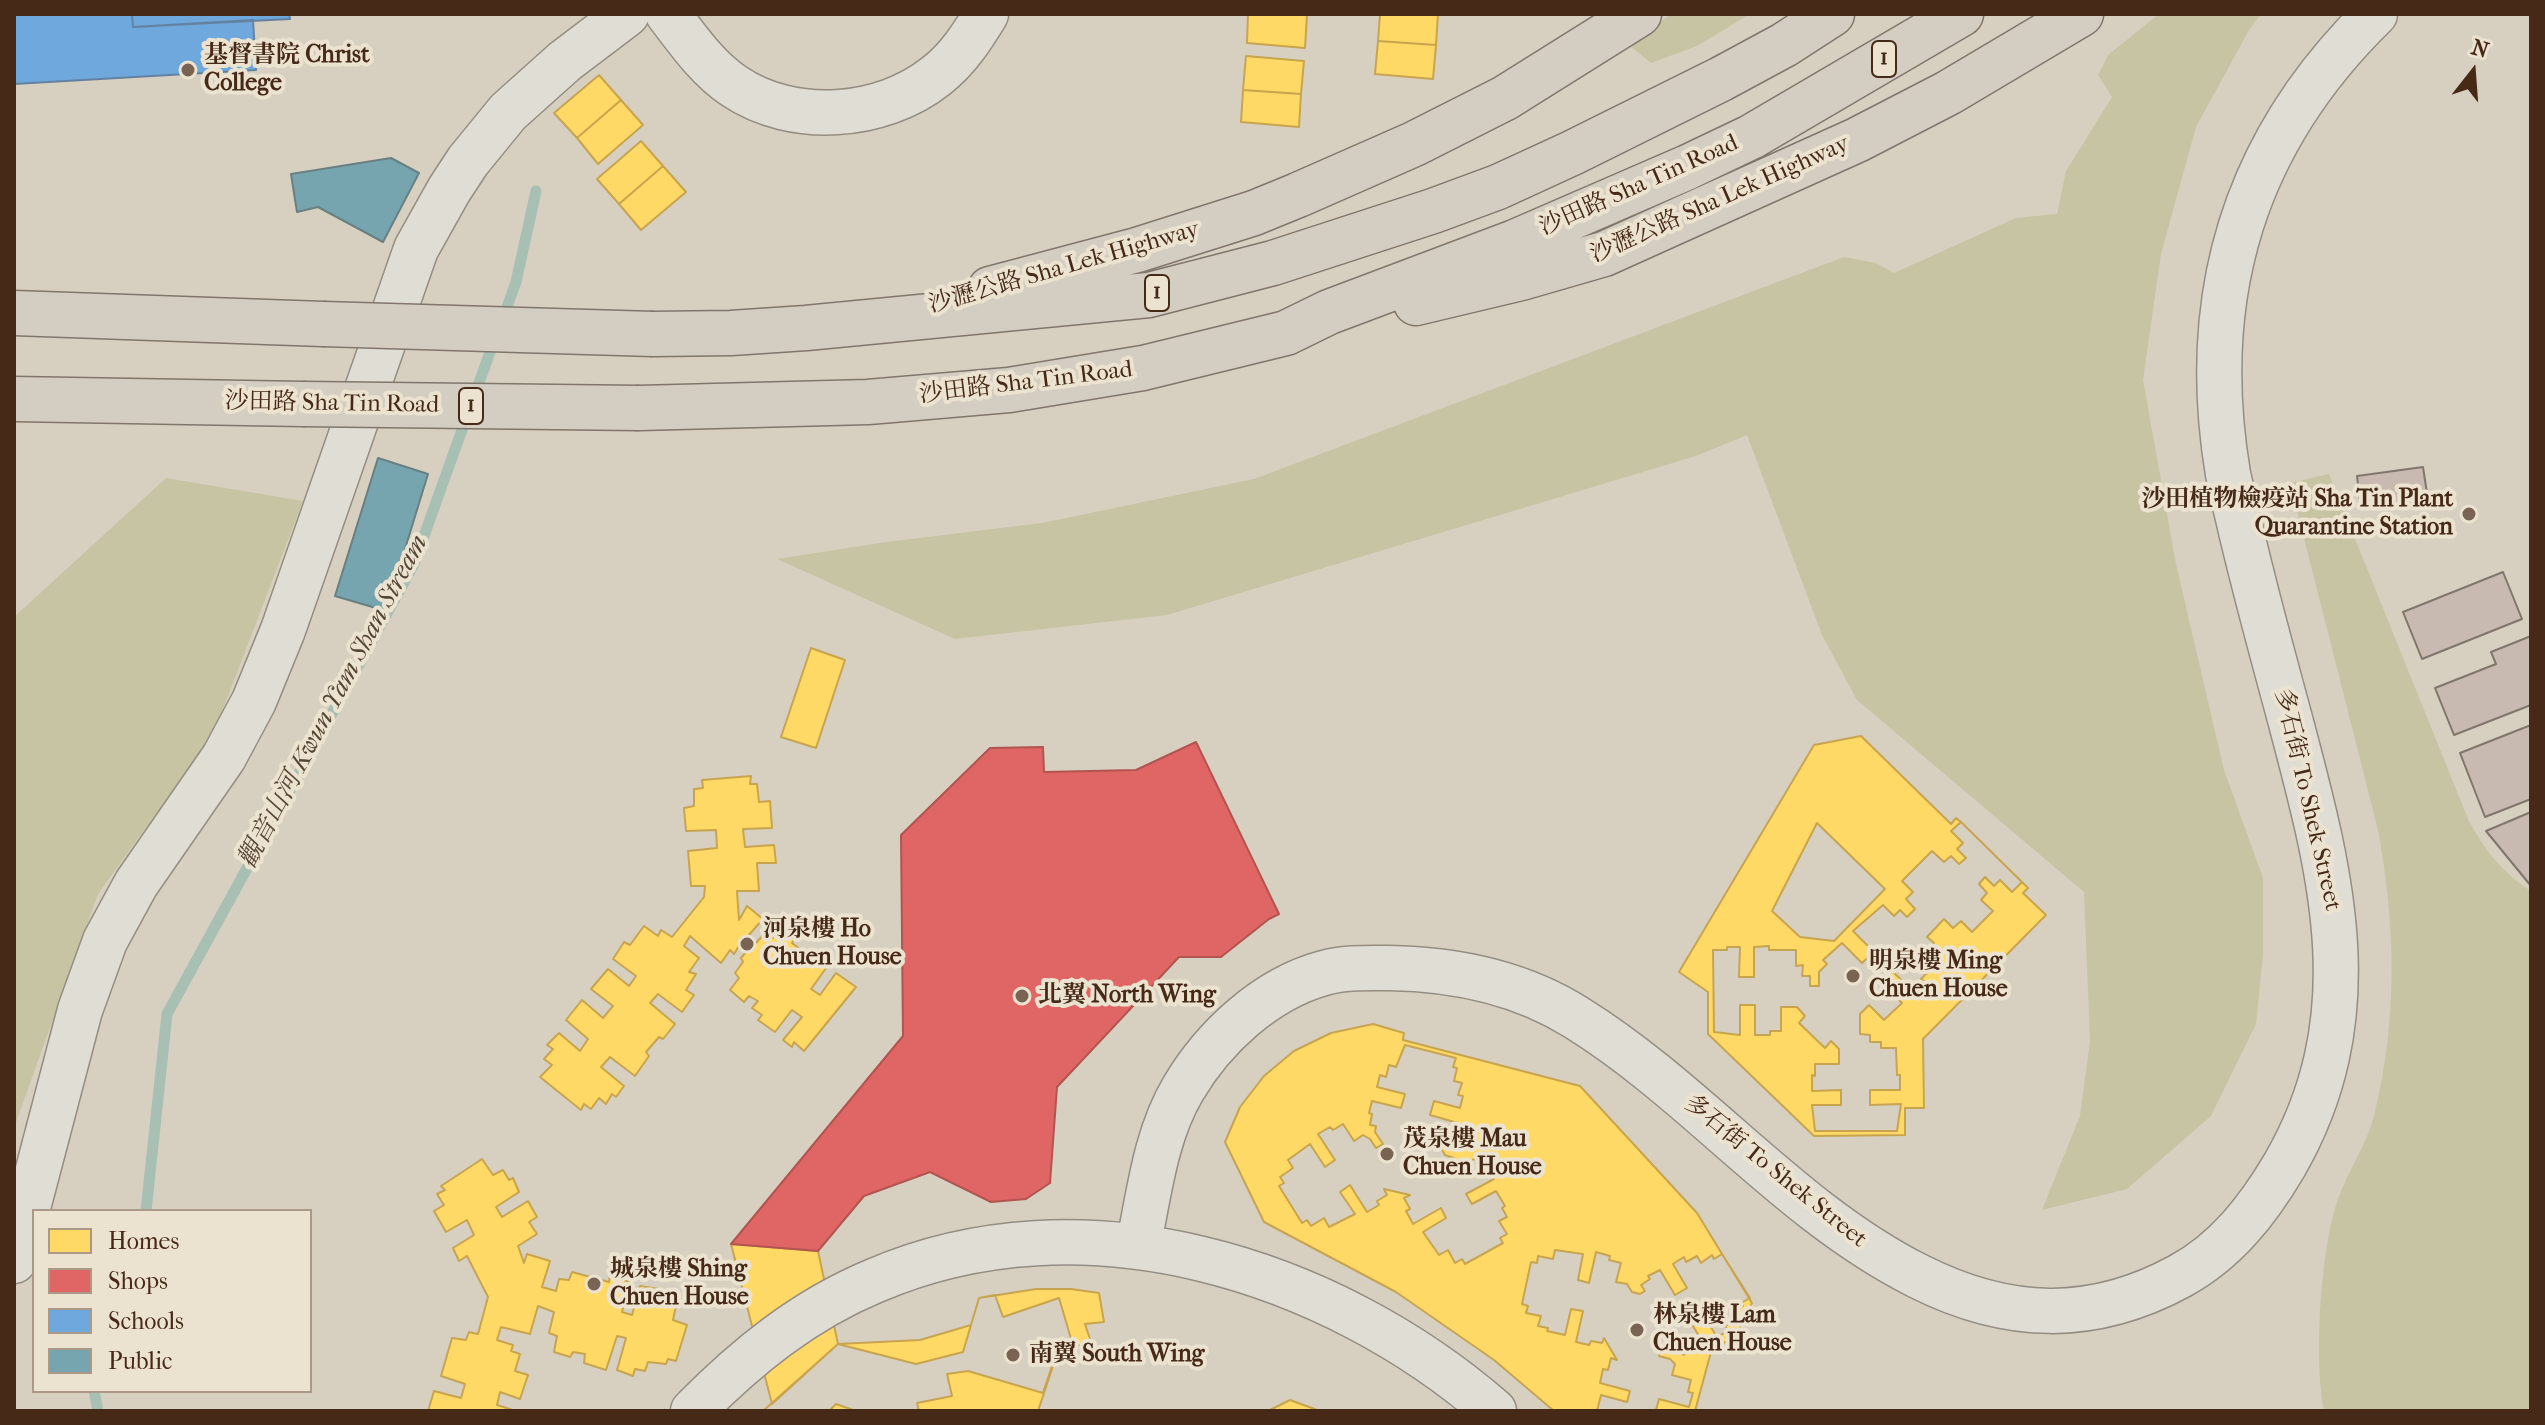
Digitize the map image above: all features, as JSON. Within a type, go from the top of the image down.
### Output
[{"type":"highway","name":"沙瀝公路 Sha Lek Highway","points":[[871,322],[1137,250],[1254,213],[1414,144],[1505,98],[1639,14]]},
{"type":"highway","name":"1","points":[[14,313],[653,334],[731,333],[1149,295],[1314,251],[1474,196],[1560,159],[1747,65],[1832,14]]},
{"type":"highway","name":"沙田路 Sha Tin Road","points":[[14,399],[639,408],[868,402],[1009,390],[1143,368],[1286,333],[1329,312],[1515,242],[1751,137],[1961,14]]},
{"type":"highway","name":"沙瀝公路 Sha Lek Highway","points":[[1286,333],[1507,282],[1604,254],[1857,140],[1961,86],[2081,14]]},
{"type":"street","points":[[14,1261],[80,1010],[105,941],[136,884],[224,757],[254,701],[283,630],[397,297],[425,231],[468,161],[508,112],[565,61],[627,14]]},
{"type":"street","points":[[668,14],[705,61],[737,88],[772,104],[832,112],[879,106],[917,89],[950,64],[986,14]]},
{"type":"street","name":"多石街 To Shek Street","points":[[1138,1247],[1167,1125],[1182,1091],[1197,1069],[1231,1028],[1304,980],[1328,971],[1368,968],[1451,972],[1521,989],[1549,1002],[1631,1055],[1689,1101],[1790,1190],[1861,1245],[1957,1293],[2024,1310],[2085,1310],[2120,1303],[2158,1288],[2190,1270],[2243,1225],[2269,1193],[2311,1109],[2325,1069],[2333,1024],[2337,971],[2335,922],[2328,872],[2228,474],[2219,412],[2219,336],[2224,290],[2244,213],[2264,165],[2305,95],[2327,65],[2375,14]]},
{"type":"street","points":[[693,1411],[751,1356],[786,1330],[819,1308],[876,1280],[945,1257],[1012,1246],[1092,1244],[1138,1247],[1221,1263],[1325,1301],[1407,1347],[1494,1411]]},
{"type":"shaded area","points":[[1671,14],[1750,14],[1697,46],[1651,63],[1629,45]]},
{"type":"shaded area","points":[[2159,14],[2261,14],[2249,30],[2196,127],[2161,254],[2143,380],[2176,564],[2224,770],[2263,878],[2263,955],[2256,1024],[2211,1116],[2127,1189],[2042,1210],[2080,1116],[2090,1041],[2084,892],[1857,700],[1822,635],[1747,435],[1696,456],[1167,615],[955,639],[777,559],[1042,523],[1254,479],[1844,257],[1876,263],[1894,273],[2016,218],[2057,214],[2066,171],[2112,97],[2098,75],[2108,55]]},
{"type":"shaded area","points":[[2329,474],[2468,819],[2495,860],[2531,891],[2531,1411],[2324,1411],[2319,1334],[2327,1247],[2338,1199],[2374,1116],[2387,1044],[2392,971],[2388,898],[2377,826],[2290,483]]},
{"type":"shaded area","points":[[166,478],[303,501],[213,735],[98,894],[14,1128],[14,617]]},
{"type":"building: Homes","points":[[1248,14],[1307,14],[1305,48],[1247,43]]},
{"type":"building: Homes","points":[[1380,14],[1438,14],[1436,45],[1378,41]]},
{"type":"building: Homes","points":[[1378,41],[1436,45],[1433,79],[1375,74]]},
{"type":"building: Homes","points":[[1246,56],[1304,61],[1301,94],[1243,90]]},
{"type":"building: Homes","points":[[599,75],[621,100],[577,138],[554,113]]},
{"type":"building: Homes","points":[[1243,90],[1301,94],[1299,127],[1241,122]]},
{"type":"building: Homes","points":[[621,100],[643,125],[598,164],[577,138]]},
{"type":"building: Homes","points":[[641,141],[663,166],[619,204],[597,179]]},
{"type":"building: Homes","points":[[663,166],[686,192],[641,230],[619,204]]},
{"type":"building: Homes","points":[[811,648],[845,660],[816,748],[781,737]]},
{"type":"building: Homes","points":[[1861,736],[1951,824],[1956,818],[1961,822],[2028,888],[2023,893],[2046,915],[1923,1039],[1924,1108],[1905,1108],[1905,1135],[1814,1136],[1708,1034],[1708,992],[1679,972],[1814,745]],"holes":[[[1817,823],[1885,889],[1834,941],[1800,937],[1772,911]]]},
{"type":"building: Homes","name":"河泉樓 Ho Chuen House","points":[[751,776],[750,784],[757,784],[759,802],[770,801],[772,828],[743,829],[745,847],[774,845],[776,863],[757,863],[759,891],[737,891],[739,920],[747,906],[763,919],[748,936],[756,943],[766,932],[773,938],[783,925],[796,937],[792,943],[811,958],[815,952],[829,964],[811,989],[820,995],[836,973],[856,987],[804,1051],[794,1042],[792,1047],[783,1040],[802,1017],[792,1010],[775,1032],[758,1020],[762,1015],[752,1008],[758,1001],[749,996],[744,1002],[730,990],[739,978],[735,973],[746,952],[739,946],[734,954],[730,950],[721,963],[690,936],[684,946],[699,958],[689,972],[696,974],[686,990],[694,995],[682,1012],[658,994],[650,1003],[675,1024],[663,1039],[659,1037],[646,1052],[649,1056],[635,1076],[610,1057],[601,1067],[624,1086],[616,1097],[612,1094],[606,1104],[599,1098],[591,1109],[584,1104],[581,1110],[540,1077],[552,1065],[544,1059],[553,1049],[547,1045],[559,1033],[580,1051],[588,1039],[566,1020],[582,1000],[603,1018],[613,1006],[591,989],[608,969],[629,986],[636,976],[613,959],[624,942],[630,945],[644,926],[658,936],[661,930],[672,937],[704,897],[705,886],[691,886],[688,851],[717,848],[716,830],[686,831],[684,808],[694,806],[694,789],[703,788],[702,780]]},
{"type":"building: Homes","name":"明泉樓 Ming Chuen House","points":[[1961,822],[2022,882],[2012,892],[2000,880],[1994,886],[1985,877],[1979,884],[1987,893],[1981,900],[1993,911],[1972,932],[1961,921],[1953,928],[1944,919],[1927,937],[1934,943],[1928,950],[1939,961],[1921,979],[1924,981],[1913,991],[1892,971],[1881,982],[1902,1003],[1884,1020],[1869,1005],[1860,1014],[1860,1034],[1870,1035],[1870,1042],[1881,1042],[1881,1048],[1896,1048],[1900,1090],[1870,1090],[1870,1105],[1901,1104],[1897,1131],[1815,1131],[1812,1105],[1841,1105],[1841,1090],[1812,1091],[1815,1064],[1839,1064],[1839,1049],[1831,1041],[1825,1048],[1799,1023],[1805,1016],[1797,1007],[1781,1007],[1781,1031],[1770,1031],[1770,1035],[1755,1035],[1755,1005],[1740,1005],[1740,1035],[1714,1032],[1713,950],[1740,947],[1739,977],[1754,977],[1754,947],[1796,950],[1796,966],[1803,965],[1802,976],[1810,976],[1810,986],[1819,986],[1819,972],[1827,964],[1823,960],[1842,943],[1862,963],[1874,952],[1853,931],[1883,905],[1894,916],[1900,910],[1907,917],[1915,909],[1906,899],[1913,892],[1902,881],[1932,851],[1944,862],[1951,856],[1959,864],[1966,858],[1957,849],[1963,843],[1951,831]]},
{"type":"building: Homes","points":[[1373,1024],[1404,1033],[1403,1040],[1580,1086],[1697,1213],[1752,1303],[1737,1334],[1711,1352],[1695,1411],[1554,1411],[1494,1360],[1396,1292],[1264,1222],[1225,1142],[1240,1107],[1264,1076],[1294,1051],[1331,1033]]},
{"type":"building: Homes","name":"茂泉樓 Mau Chuen House","points":[[1405,1045],[1456,1058],[1454,1081],[1462,1083],[1458,1095],[1463,1096],[1460,1108],[1434,1101],[1430,1115],[1458,1123],[1449,1144],[1443,1143],[1441,1148],[1445,1155],[1454,1158],[1459,1168],[1476,1158],[1483,1169],[1487,1166],[1494,1179],[1466,1194],[1472,1204],[1496,1191],[1505,1206],[1502,1208],[1507,1217],[1499,1221],[1507,1234],[1500,1238],[1503,1243],[1465,1264],[1462,1259],[1455,1263],[1448,1250],[1439,1255],[1423,1232],[1446,1218],[1441,1208],[1413,1224],[1404,1198],[1410,1195],[1384,1189],[1387,1195],[1377,1201],[1379,1205],[1367,1212],[1350,1185],[1340,1192],[1355,1214],[1329,1227],[1324,1218],[1311,1226],[1307,1220],[1302,1223],[1279,1186],[1284,1183],[1280,1177],[1293,1168],[1288,1160],[1310,1144],[1325,1167],[1335,1160],[1318,1134],[1330,1127],[1333,1130],[1343,1124],[1354,1141],[1363,1135],[1376,1148],[1383,1144],[1375,1132],[1376,1126],[1370,1125],[1372,1114],[1369,1113],[1372,1101],[1401,1108],[1405,1094],[1377,1087],[1380,1075],[1386,1077],[1389,1065],[1396,1067]]},
{"type":"building: Homes","name":"城泉樓 Shing Chuen House","points":[[482,1159],[493,1175],[503,1170],[509,1180],[513,1178],[519,1192],[496,1207],[502,1217],[528,1201],[537,1217],[529,1222],[537,1234],[518,1246],[524,1263],[527,1254],[550,1261],[542,1287],[556,1291],[559,1279],[569,1280],[572,1272],[609,1282],[610,1276],[630,1282],[622,1312],[632,1315],[640,1286],[659,1289],[656,1296],[677,1301],[673,1320],[687,1325],[676,1361],[668,1359],[666,1364],[648,1362],[645,1371],[635,1369],[633,1376],[617,1370],[626,1338],[617,1336],[606,1370],[584,1363],[585,1354],[573,1352],[570,1357],[554,1352],[557,1336],[549,1333],[554,1312],[538,1306],[530,1334],[501,1327],[497,1340],[513,1345],[511,1351],[520,1354],[515,1371],[528,1375],[520,1399],[500,1392],[497,1405],[516,1411],[428,1411],[434,1391],[461,1398],[465,1384],[441,1376],[452,1338],[466,1340],[469,1332],[478,1334],[488,1297],[467,1256],[459,1261],[453,1248],[474,1235],[467,1220],[446,1232],[434,1211],[444,1205],[437,1194],[445,1190],[441,1186]]},
{"type":"building: Homes","points":[[731,1244],[818,1251],[838,1344],[772,1404]]},
{"type":"building: Homes","name":"林泉樓 Lam Chuen House","points":[[1555,1250],[1583,1254],[1578,1280],[1589,1283],[1596,1252],[1621,1263],[1616,1282],[1627,1284],[1632,1292],[1640,1294],[1645,1291],[1641,1285],[1650,1279],[1648,1276],[1660,1270],[1675,1295],[1687,1288],[1673,1264],[1684,1257],[1686,1262],[1697,1256],[1701,1263],[1712,1255],[1714,1259],[1722,1254],[1750,1298],[1731,1313],[1736,1320],[1725,1326],[1728,1331],[1717,1337],[1702,1313],[1690,1321],[1705,1346],[1683,1355],[1680,1349],[1675,1352],[1661,1349],[1659,1356],[1675,1364],[1672,1375],[1691,1380],[1688,1392],[1693,1393],[1689,1407],[1659,1399],[1656,1410],[1660,1411],[1597,1411],[1601,1395],[1627,1402],[1630,1391],[1600,1383],[1603,1369],[1608,1370],[1611,1358],[1617,1360],[1604,1338],[1602,1343],[1591,1341],[1589,1345],[1576,1342],[1583,1311],[1571,1309],[1565,1335],[1538,1326],[1541,1316],[1526,1313],[1528,1306],[1522,1304],[1531,1262],[1537,1263],[1538,1256],[1553,1259]]},
{"type":"building: Homes","name":"南翼 South Wing","points":[[1036,1289],[1099,1293],[1104,1322],[1085,1324],[1091,1342],[1058,1351],[1038,1411],[763,1411],[838,1344],[920,1340],[971,1325],[979,1298]]},
{"type":"building: Homes","name":"南翼 South Wing","points":[[995,1295],[1003,1317],[1059,1298],[1077,1359],[1052,1366],[1043,1393],[968,1371],[947,1374],[952,1396],[917,1403],[919,1411],[856,1411],[836,1404],[829,1411],[763,1411],[838,1344],[916,1364],[963,1352],[979,1298]]},
{"type":"building: Homes","points":[[1290,1400],[1320,1411],[1268,1411]]},
{"type":"building: Shops","name":"北翼 North Wing","points":[[1196,742],[1279,914],[1221,957],[1179,957],[1057,1087],[1050,1183],[1026,1199],[991,1202],[930,1172],[864,1196],[818,1251],[731,1244],[903,1036],[901,835],[990,748],[1043,747],[1044,772],[1136,770]]},
{"type":"building: Schools","points":[[14,14],[132,14],[133,27],[253,20],[256,70],[14,84]]},
{"type":"building: Schools","points":[[132,14],[289,14],[290,19],[133,27]]},
{"type":"building: Public","points":[[391,158],[419,173],[383,242],[318,207],[297,212],[291,174]]},
{"type":"building: Public","points":[[378,458],[428,474],[386,611],[335,596]]},
{"type":"building: Other","points":[[2423,467],[2428,500],[2361,509],[2357,476]]},
{"type":"building: Other","points":[[2503,572],[2522,619],[2422,659],[2403,612]]},
{"type":"building: Other","points":[[2531,636],[2531,705],[2454,735],[2435,688],[2496,664],[2491,652]]},
{"type":"building: Other","points":[[2531,725],[2531,799],[2485,817],[2460,753]]},
{"type":"building: Other","points":[[2531,812],[2531,886],[2486,831]]},
{"type":"waterway","name":"觀音山河 Kwun Yam Shan Stream","points":[[503,318],[516,282],[536,191]]},
{"type":"waterway","name":"觀音山河 Kwun Yam Shan Stream","points":[[474,397],[495,338]]},
{"type":"waterway","name":"觀音山河 Kwun Yam Shan Stream","points":[[146,1209],[167,1014],[414,564],[468,413]]},
{"type":"waterway","name":"觀音山河 Kwun Yam Shan Stream","points":[[94,1393],[98,1411]]},
{"type":"place","name":"基督書院 Christ College","points":[[188,70]]},
{"type":"place","name":"沙田植物檢疫站 Sha Tin Plant Quarantine Station","points":[[2469,514]]},
{"type":"place","name":"河泉樓 Ho Chuen House","points":[[747,944]]},
{"type":"place","name":"明泉樓 Ming Chuen House","points":[[1853,976]]},
{"type":"place","name":"北翼 North Wing","points":[[1022,996]]},
{"type":"place","name":"茂泉樓 Mau Chuen House","points":[[1387,1154]]},
{"type":"place","name":"城泉樓 Shing Chuen House","points":[[594,1284]]},
{"type":"place","name":"林泉樓 Lam Chuen House","points":[[1637,1330]]},
{"type":"place","name":"南翼 South Wing","points":[[1013,1355]]}]
